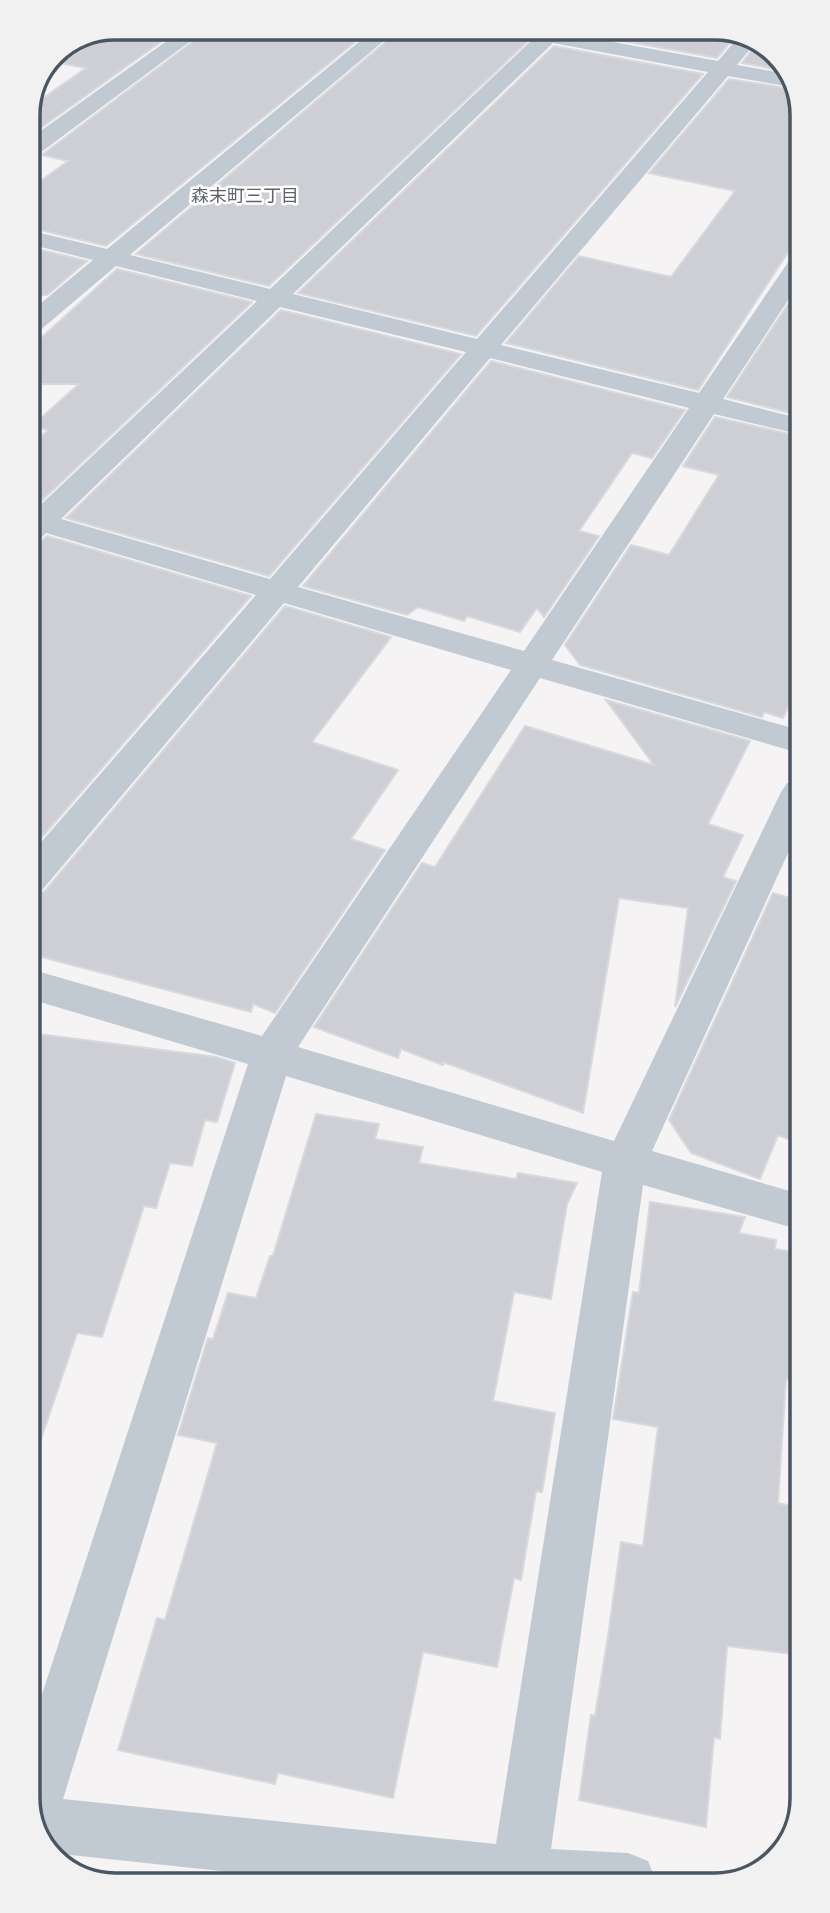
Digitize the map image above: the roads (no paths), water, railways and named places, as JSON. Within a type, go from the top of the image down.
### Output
[{"type":"street","points":[[40,142],[181,40]]},
{"type":"street","points":[[40,317],[374,40]]},
{"type":"street","points":[[40,518],[545,40]]},
{"type":"street","points":[[590,40],[781,80]]},
{"type":"street","points":[[40,868],[742,46]]},
{"type":"street","points":[[40,240],[790,424]]},
{"type":"street","points":[[40,1788],[272,1054],[790,278]]},
{"type":"street","points":[[40,527],[277,591],[790,739]]},
{"type":"street","points":[[519,1873],[625,1163],[790,811]]},
{"type":"street","points":[[40,987],[272,1054],[625,1163],[790,1209]]},
{"type":"street","points":[[45,1825],[334,1870],[445,1873]]},
{"type":"district","name":"森末町三丁目","points":[[245,196]]}]
